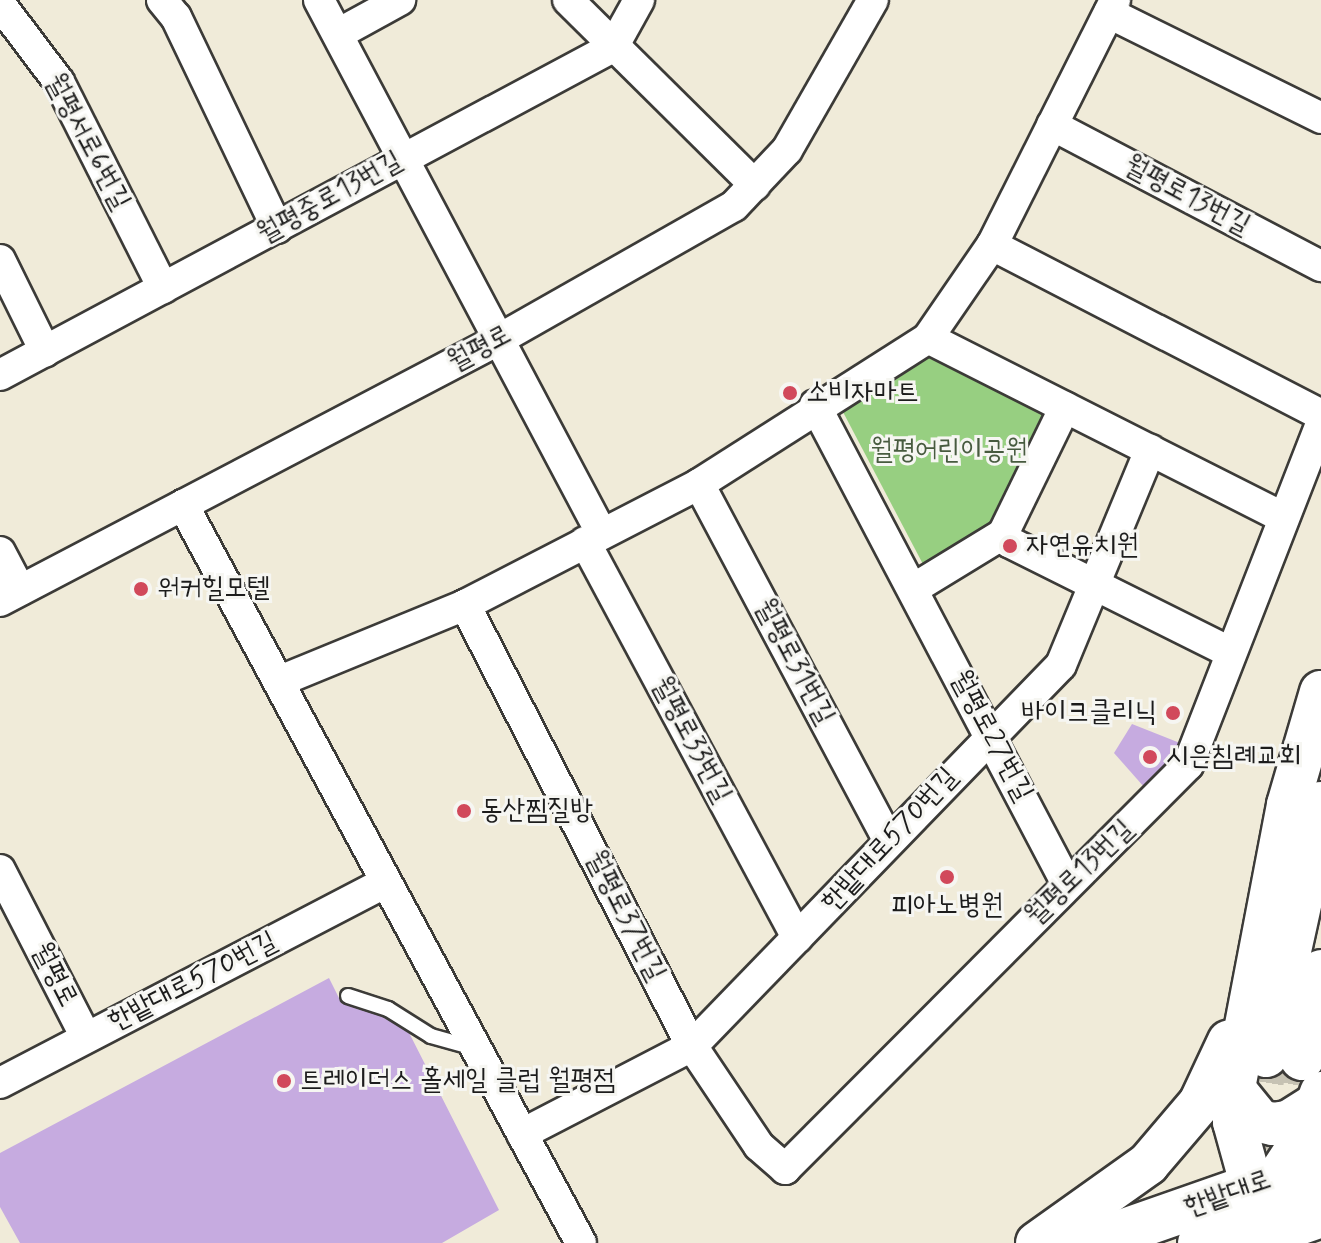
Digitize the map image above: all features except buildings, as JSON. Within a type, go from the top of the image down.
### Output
[{"type":"main road","points":[[1302,1077],[1321,804]]},
{"type":"main road","points":[[1302,1077],[1321,972]]},
{"type":"main road","name":"한밭대로","points":[[1218,1242],[1287,1195],[1321,1162]]},
{"type":"main road","name":"한밭대로","points":[[1099,1240],[1287,1195]]},
{"type":"street","points":[[162,0],[176,17],[277,228]]},
{"type":"street","name":"월평로33번길","points":[[319,0],[498,340],[594,538],[797,938]]},
{"type":"street","points":[[338,34],[400,0]]},
{"type":"street","points":[[568,0],[755,185]]},
{"type":"street","points":[[613,47],[639,0]]},
{"type":"street","name":"월평로","points":[[10,595],[498,340],[734,206],[787,150],[873,0]]},
{"type":"street","name":"월평서로6번길","points":[[0,4],[59,82],[163,288]]},
{"type":"street","points":[[280,681],[465,605],[699,484],[815,405],[928,338],[992,245],[1112,6],[1321,118]]},
{"type":"street","name":"월평중로13번길","points":[[0,375],[613,47]]},
{"type":"street","name":"월평로13번길","points":[[1052,125],[1321,266]]},
{"type":"street","points":[[992,245],[1321,415]]},
{"type":"street","points":[[0,260],[45,351]]},
{"type":"street","points":[[928,338],[1282,517]]},
{"type":"street","name":"월평로27번길","points":[[815,405],[1067,884]]},
{"type":"street","points":[[913,589],[1003,534],[1065,407]]},
{"type":"street","name":"월평로13번길","points":[[785,1169],[1188,765],[1282,517],[1321,424]]},
{"type":"street","name":"한밭대로570번길","points":[[522,1134],[692,1046],[990,734],[1061,665],[1092,583],[1150,450]]},
{"type":"street","name":"월평로31번길","points":[[699,484],[888,840]]},
{"type":"street","points":[[183,505],[581,1243]]},
{"type":"street","points":[[1003,534],[1009,542],[1230,652]]},
{"type":"street","points":[[0,552],[10,595]]},
{"type":"street","name":"월평로37번길","points":[[465,605],[692,1046],[759,1146],[785,1169]]},
{"type":"street","points":[[1287,1195],[1239,1145],[1234,1089],[1288,805],[1321,692]]},
{"type":"street","name":"월평로","points":[[0,870],[86,1037]]},
{"type":"street","name":"한밭대로570번길","points":[[0,1083],[386,882]]},
{"type":"street","points":[[1037,1243],[1148,1164],[1200,1103],[1228,1043],[1256,961]]},
{"type":"street","points":[[1234,1089],[1260,1121],[1273,1124],[1288,1122],[1302,1077]]},
{"type":"street","points":[[1287,1195],[1305,1136],[1302,1077]]},
{"type":"street","points":[[1099,1240],[1160,1227],[1218,1242],[1321,1175]]},
{"type":"lane","points":[[348,996],[388,1009],[431,1036],[476,1048]]},
{"type":"green space","name":"월평어린이공원","points":[[927,357],[1052,416],[1002,517],[925,568],[843,412]]},
{"type":"tunnel","points":[[1251,1147],[1266,1055]]},
{"type":"tunnel","points":[[1284,1150],[1302,1058]]},
{"type":"place","name":"소비자마트","points":[[790,393]]},
{"type":"place","name":"자연유치원","points":[[1010,546]]},
{"type":"place","name":"워커힐모텔","points":[[141,589]]},
{"type":"place","name":"바이크클리닉","points":[[1173,713]]},
{"type":"place","name":"시은침례교회","points":[[1150,757]]},
{"type":"place","name":"동산찜질방","points":[[464,811]]},
{"type":"place","name":"피아노병원","points":[[947,877]]},
{"type":"place","name":"트레이더스 홀세일 클럽 월평점","points":[[284,1081]]}]
